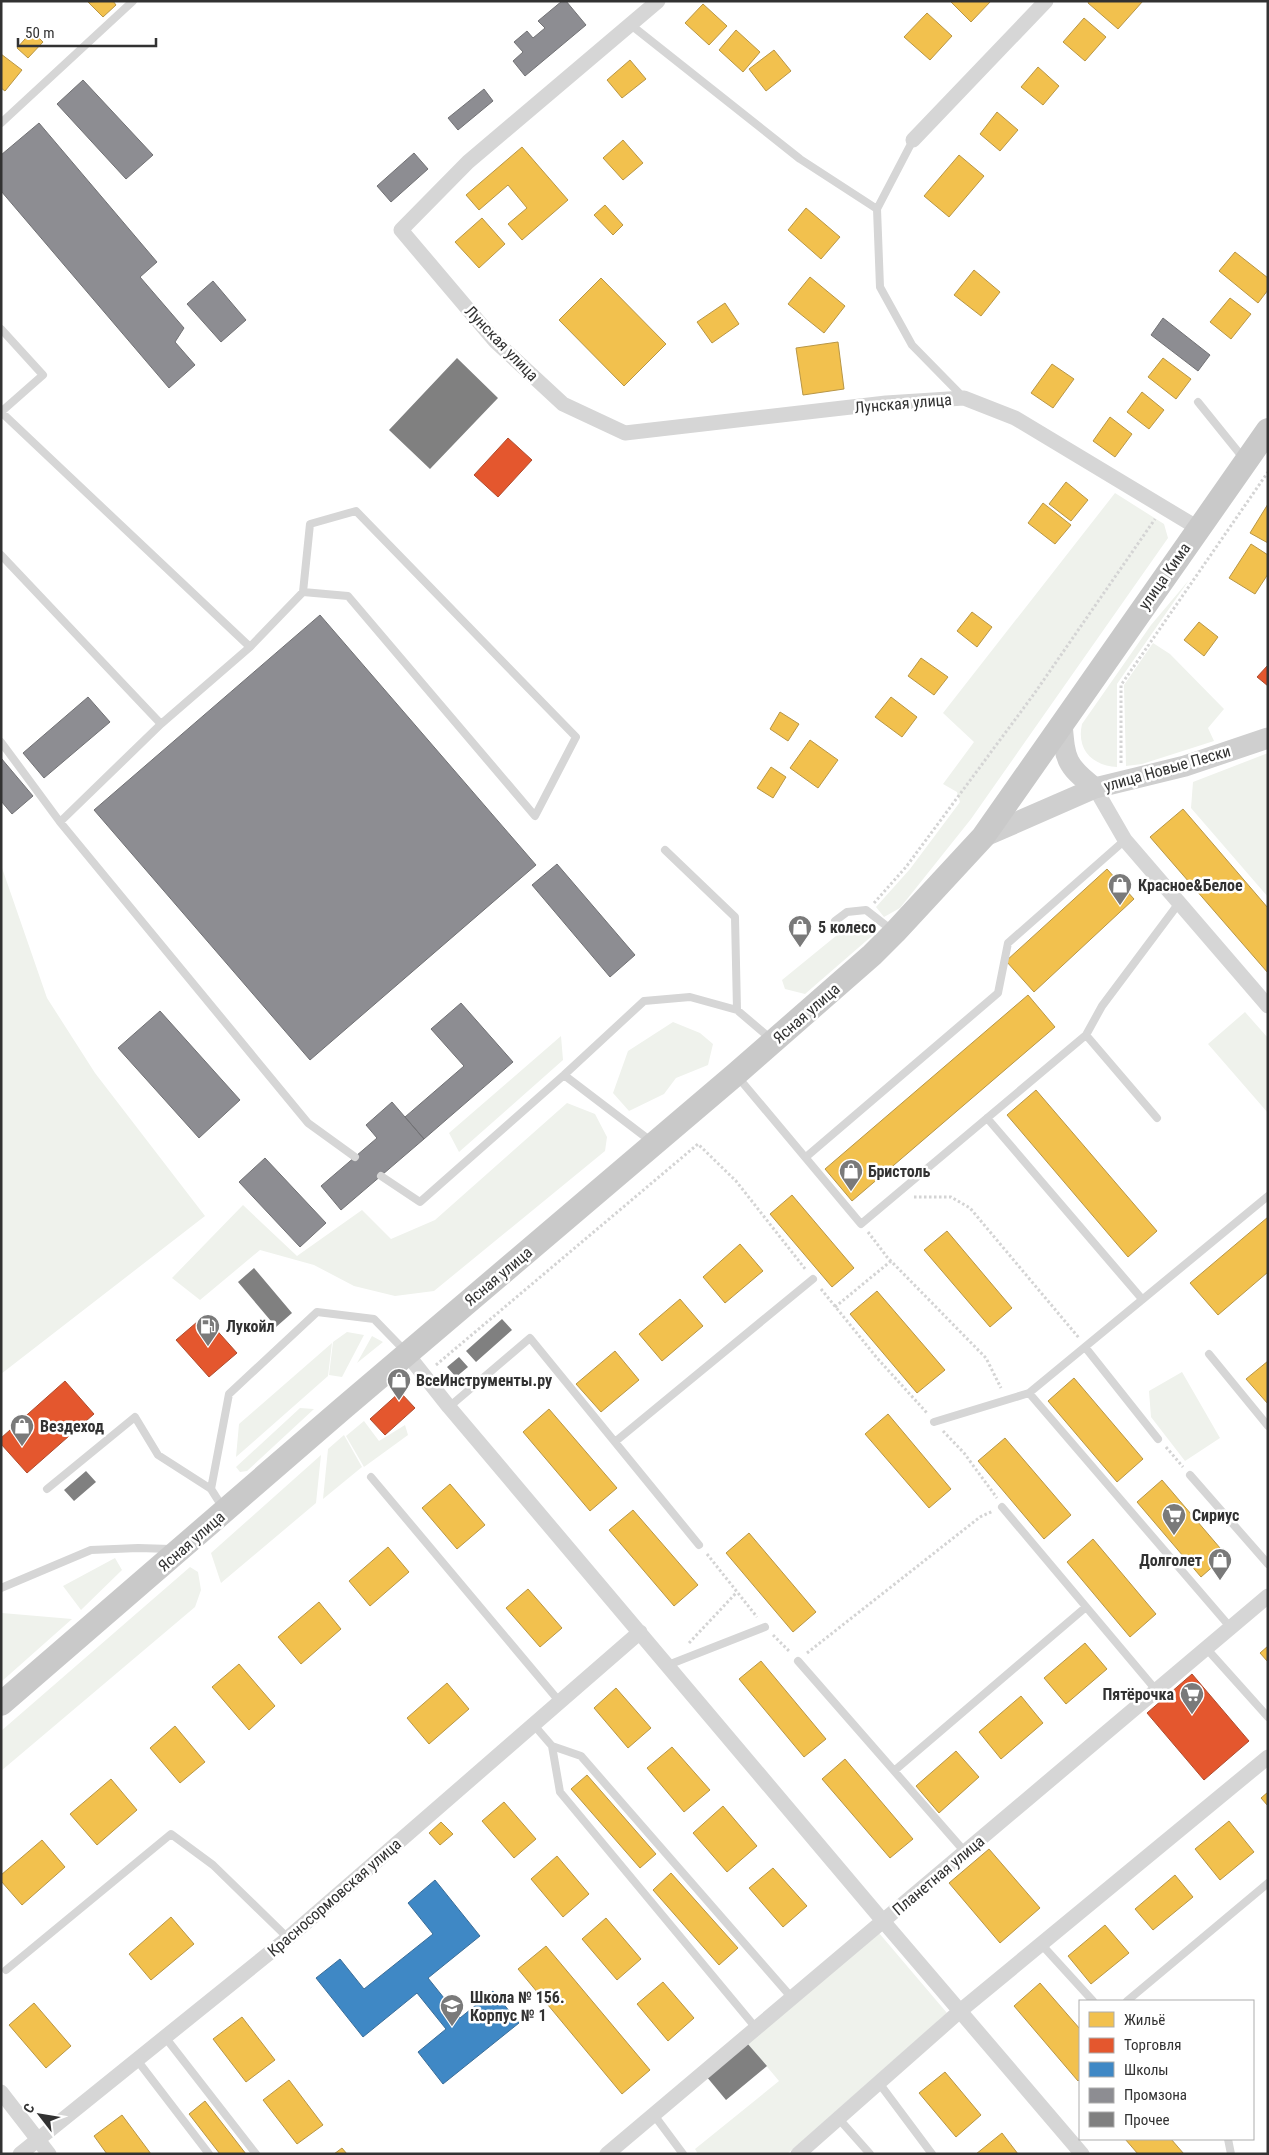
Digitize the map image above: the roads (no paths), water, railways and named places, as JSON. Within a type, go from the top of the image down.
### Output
[{"type":"main road","name":"улица Кима","points":[[983,837],[1268,430]]},
{"type":"main road","points":[[1062,724],[1065,756],[1072,768],[1094,788]]},
{"type":"main road","name":"улица Новые Пески","points":[[983,837],[1094,788],[1186,766],[1268,738]]},
{"type":"main road","name":"Ясная улица","points":[[1,1704],[736,1074],[872,955],[983,837]]},
{"type":"street","name":"Лунская улица","points":[[658,1],[468,162],[401,230],[496,341],[563,404],[625,433],[886,403],[964,398]]},
{"type":"street","points":[[913,140],[1046,1]]},
{"type":"street","points":[[964,398],[1015,418],[1198,528]]},
{"type":"street","points":[[1094,788],[1125,840],[1268,1006]]},
{"type":"street","points":[[408,1354],[449,1407],[1082,2154]]},
{"type":"street","name":"Планетная улица","points":[[607,2154],[1268,1596]]},
{"type":"street","name":"Красносормовская улица","points":[[20,2154],[288,1938],[640,1632]]},
{"type":"street","points":[[798,2154],[840,2119],[960,2011],[1268,1757]]},
{"type":"street","points":[[1,2092],[49,2154]]},
{"type":"lane","points":[[1,123],[133,1]]},
{"type":"lane","points":[[630,25],[800,158],[877,209]]},
{"type":"lane","points":[[913,140],[877,209],[880,287],[912,345],[964,398]]},
{"type":"lane","points":[[1,329],[43,375],[1,412],[250,648]]},
{"type":"lane","points":[[1198,402],[1246,461]]},
{"type":"lane","points":[[60,822],[161,724],[250,648],[303,592],[310,524],[356,511],[576,737],[535,816],[348,596],[303,592]]},
{"type":"lane","points":[[1,555],[161,724]]},
{"type":"lane","points":[[1,742],[60,822],[308,1122],[356,1157]]},
{"type":"lane","points":[[806,1157],[998,993],[1008,943],[1125,840]]},
{"type":"lane","points":[[665,850],[735,917],[737,1010]]},
{"type":"lane","points":[[736,1074],[861,1224],[1086,1035],[1102,1006],[1179,903]]},
{"type":"lane","points":[[834,920],[846,912],[866,910],[895,932]]},
{"type":"lane","points":[[381,1176],[420,1202],[564,1075],[644,1001],[690,998],[737,1010],[774,1041]]},
{"type":"lane","points":[[1086,1035],[1157,1118]]},
{"type":"lane","points":[[564,1075],[654,1144]]},
{"type":"lane","points":[[988,1118],[1142,1299]]},
{"type":"lane","points":[[934,1422],[1029,1393],[1268,1196]]},
{"type":"lane","points":[[616,1441],[813,1279]]},
{"type":"lane","points":[[211,1489],[230,1394],[317,1312],[374,1319],[408,1354]]},
{"type":"lane","points":[[449,1407],[530,1338],[699,1545]]},
{"type":"lane","points":[[1085,1347],[1158,1439]]},
{"type":"lane","points":[[1208,1354],[1268,1426]]},
{"type":"lane","points":[[1029,1393],[1231,1628]]},
{"type":"lane","points":[[47,1489],[135,1417],[158,1455],[211,1489],[226,1511]]},
{"type":"lane","points":[[1190,1475],[1268,1564]]},
{"type":"lane","points":[[371,1477],[559,1701]]},
{"type":"lane","points":[[1002,1506],[1156,1690]]},
{"type":"lane","points":[[1,1588],[91,1550],[138,1548],[180,1550]]},
{"type":"lane","points":[[894,1771],[1086,1607]]},
{"type":"lane","points":[[668,1665],[765,1628]]},
{"type":"lane","points":[[1206,1648],[1268,1717]]},
{"type":"lane","points":[[798,1661],[965,1852]]},
{"type":"lane","points":[[533,1724],[552,1746],[581,1756],[792,1998]]},
{"type":"lane","points":[[552,1746],[560,1792],[756,2028]]},
{"type":"lane","points":[[6,1970],[171,1834],[213,1865],[288,1938]]},
{"type":"lane","points":[[1128,2000],[1268,1883]]},
{"type":"lane","points":[[1041,1944],[1092,2000]]},
{"type":"lane","points":[[165,2037],[256,2154]]},
{"type":"lane","points":[[137,2060],[209,2154]]},
{"type":"lane","points":[[879,2083],[932,2154]]},
{"type":"lane","points":[[654,2115],[683,2154]]},
{"type":"lane","points":[[840,2119],[870,2154]]},
{"type":"lane","points":[[1228,2140],[1231,2154]]},
{"type":"place","name":"Красное&Белое","points":[[1120,906]]},
{"type":"place","name":"5 колесо","points":[[800,948]]},
{"type":"place","name":"Бристоль","points":[[851,1192]]},
{"type":"place","name":"Лукойл","points":[[208,1347]]},
{"type":"place","name":"ВсеИнструменты.ру","points":[[399,1401]]},
{"type":"place","name":"Вездеход","points":[[22,1447]]},
{"type":"place","name":"Сириус","points":[[1174,1536]]},
{"type":"place","name":"Долголет","points":[[1220,1581]]},
{"type":"place","name":"Пятёрочка","points":[[1192,1715]]},
{"type":"place","name":"Школа № 156. Корпус № 1","points":[[452,2027]]}]
